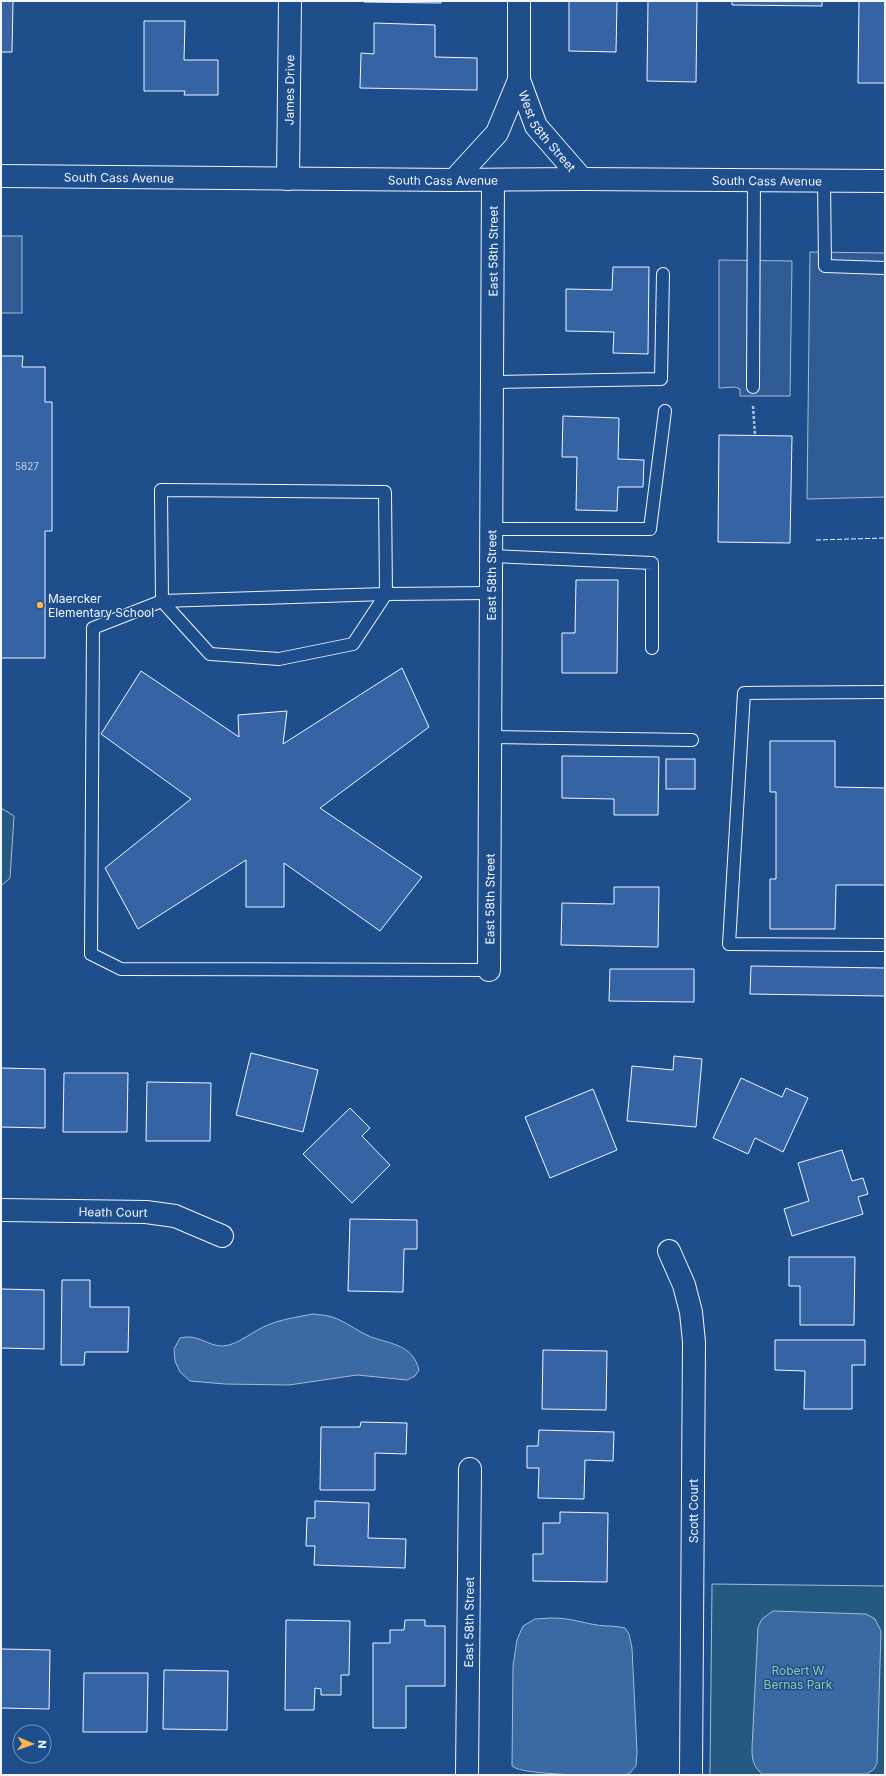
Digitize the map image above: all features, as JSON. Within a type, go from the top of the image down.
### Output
[{"type":"street","name":"James Drive","points":[[288,179],[290,1]]},
{"type":"street","name":"West 58th Street","points":[[519,1],[519,80],[536,126],[582,179]]},
{"type":"street","name":"West 58th Street","points":[[454,180],[497,133],[519,80]]},
{"type":"street","name":"South Cass Avenue","points":[[1,176],[454,180],[582,179],[885,181]]},
{"type":"street","name":"East 58th Street","points":[[489,970],[493,180]]},
{"type":"street","name":"Heath Court","points":[[1,1210],[146,1212],[175,1216],[222,1236]]},
{"type":"street","name":"Scott Court","points":[[669,1251],[684,1285],[691,1312],[694,1342],[691,1775]]},
{"type":"street","name":"East 58th Street","points":[[467,1775],[470,1470]]},
{"type":"lane","points":[[753,387],[754,180]]},
{"type":"lane","points":[[824,180],[825,266],[885,268]]},
{"type":"lane","points":[[492,382],[661,379],[663,274]]},
{"type":"lane","points":[[491,529],[650,529],[665,411]]},
{"type":"lane","points":[[161,490],[385,492],[386,594],[353,644],[279,659],[210,654],[162,601],[161,490]]},
{"type":"lane","points":[[491,556],[652,563],[652,648]]},
{"type":"lane","points":[[489,970],[121,969],[91,954],[92,628],[162,601],[386,594],[491,593]]},
{"type":"lane","points":[[885,692],[744,692],[729,944],[885,945]]},
{"type":"lane","points":[[490,737],[692,740]]},
{"type":"path","points":[[753,387],[755,435]]},
{"type":"green space","points":[[1,808],[14,816],[10,878],[1,886]]},
{"type":"green space","name":"Robert W Bernas Park","points":[[712,1584],[885,1586],[885,1775],[710,1775]]},
{"type":"shaded area","points":[[1,236],[22,236],[22,313],[1,313]]},
{"type":"shaded area","points":[[810,252],[885,253],[885,497],[807,499]]},
{"type":"shaded area","points":[[719,260],[792,261],[790,396],[740,396],[740,389],[735,387],[719,388]]},
{"type":"shaded area","points":[[313,1314],[337,1319],[371,1337],[406,1350],[412,1355],[419,1370],[415,1376],[407,1380],[357,1375],[289,1385],[225,1384],[190,1381],[180,1372],[175,1361],[174,1349],[180,1338],[192,1337],[218,1346],[230,1345],[273,1323]]},
{"type":"shaded area","points":[[773,1611],[866,1614],[875,1619],[881,1631],[877,1763],[874,1769],[867,1774],[762,1774],[755,1765],[752,1748],[758,1627],[762,1619]]},
{"type":"shaded area","points":[[535,1619],[567,1619],[595,1625],[621,1627],[625,1628],[629,1634],[632,1648],[637,1752],[636,1766],[629,1774],[587,1775],[532,1772],[512,1766],[513,1666],[517,1640],[523,1626]]},
{"type":"building","points":[[1,1],[13,1],[12,52],[1,52]]},
{"type":"building","points":[[441,1],[441,3],[364,2]]},
{"type":"building","points":[[569,1],[617,1],[616,52],[569,51]]},
{"type":"building","points":[[648,1],[697,1],[696,82],[647,81]]},
{"type":"building","points":[[732,1],[822,1],[822,6],[732,5]]},
{"type":"building","points":[[859,1],[885,1],[885,83],[858,83]]},
{"type":"building","points":[[144,21],[185,21],[184,60],[218,60],[218,95],[184,95],[185,91],[144,91]]},
{"type":"building","points":[[374,23],[435,25],[435,57],[477,58],[477,90],[360,88],[361,53],[374,54]]},
{"type":"building","points":[[613,267],[649,267],[648,354],[613,353],[614,332],[566,331],[566,289],[612,290]]},
{"type":"building","points":[[1,356],[23,356],[22,367],[45,367],[45,402],[52,402],[52,531],[45,531],[45,658],[1,658]]},
{"type":"building","points":[[563,416],[619,418],[618,459],[644,460],[643,487],[618,487],[617,511],[576,510],[577,457],[562,457]]},
{"type":"building","points":[[719,435],[792,436],[790,543],[718,542]]},
{"type":"building","points":[[576,580],[618,580],[617,673],[562,673],[562,633],[575,633]]},
{"type":"building","points":[[402,668],[429,727],[320,808],[422,877],[380,931],[284,863],[284,907],[246,907],[246,860],[138,929],[105,868],[191,799],[101,734],[141,671],[239,737],[238,715],[287,711],[283,744]]},
{"type":"building","points":[[770,741],[835,741],[835,787],[885,788],[885,885],[836,885],[835,929],[770,929],[770,879],[776,879],[776,792],[770,792]]},
{"type":"building","points":[[562,756],[659,757],[658,815],[614,815],[614,799],[562,798]]},
{"type":"building","points":[[666,759],[695,759],[695,789],[666,789]]},
{"type":"building","points":[[614,887],[659,887],[658,947],[561,945],[562,903],[614,904]]},
{"type":"building","points":[[751,966],[885,968],[885,996],[750,994]]},
{"type":"building","points":[[610,969],[694,969],[694,1002],[609,1001]]},
{"type":"building","points":[[251,1053],[318,1070],[303,1132],[236,1115]]},
{"type":"building","points":[[674,1056],[702,1059],[696,1127],[627,1121],[632,1066],[673,1070]]},
{"type":"building","points":[[1,1068],[45,1069],[45,1128],[1,1127]]},
{"type":"building","points":[[64,1073],[128,1073],[127,1132],[63,1132]]},
{"type":"building","points":[[741,1078],[782,1097],[786,1088],[808,1098],[783,1152],[755,1138],[748,1154],[713,1138]]},
{"type":"building","points":[[147,1082],[211,1083],[210,1141],[146,1141]]},
{"type":"building","points":[[593,1089],[617,1150],[550,1178],[525,1117]]},
{"type":"building","points":[[350,1108],[370,1128],[362,1136],[390,1165],[352,1203],[303,1154]]},
{"type":"building","points":[[842,1150],[852,1181],[863,1178],[868,1194],[858,1197],[863,1214],[792,1236],[784,1209],[809,1201],[798,1163]]},
{"type":"building","points":[[350,1219],[417,1220],[417,1249],[404,1249],[403,1292],[348,1291]]},
{"type":"building","points":[[789,1257],[855,1257],[854,1325],[800,1325],[800,1286],[789,1286]]},
{"type":"building","points":[[62,1280],[90,1280],[90,1307],[129,1307],[128,1352],[85,1352],[84,1365],[61,1365]]},
{"type":"building","points":[[1,1289],[44,1290],[44,1349],[1,1348]]},
{"type":"building","points":[[775,1340],[865,1340],[865,1365],[852,1365],[852,1409],[804,1409],[805,1371],[775,1370]]},
{"type":"building","points":[[543,1350],[607,1351],[606,1410],[542,1409]]},
{"type":"building","points":[[361,1422],[407,1423],[406,1454],[375,1453],[375,1490],[320,1490],[321,1427],[360,1427]]},
{"type":"building","points":[[539,1430],[614,1432],[613,1461],[585,1460],[584,1499],[538,1498],[539,1468],[527,1468],[527,1446],[538,1446]]},
{"type":"building","points":[[315,1501],[369,1503],[368,1538],[406,1539],[405,1568],[314,1565],[315,1546],[306,1546],[307,1518],[315,1518]]},
{"type":"building","points":[[560,1512],[608,1513],[607,1582],[533,1581],[533,1554],[543,1554],[543,1523],[560,1523]]},
{"type":"building","points":[[286,1620],[350,1621],[349,1675],[341,1675],[341,1695],[321,1695],[321,1689],[315,1688],[314,1710],[285,1710]]},
{"type":"building","points":[[405,1620],[425,1620],[425,1626],[445,1626],[445,1686],[406,1686],[406,1728],[373,1728],[373,1643],[390,1643],[390,1630],[404,1630]]},
{"type":"building","points":[[1,1649],[50,1650],[49,1709],[1,1708]]},
{"type":"building","points":[[164,1670],[228,1671],[227,1730],[163,1729]]},
{"type":"building","points":[[84,1673],[148,1673],[147,1732],[83,1732]]},
{"type":"fence","points":[[816,540],[885,538]]},
{"type":"place","name":"Maercker Elementary School","points":[[40,605]]}]
